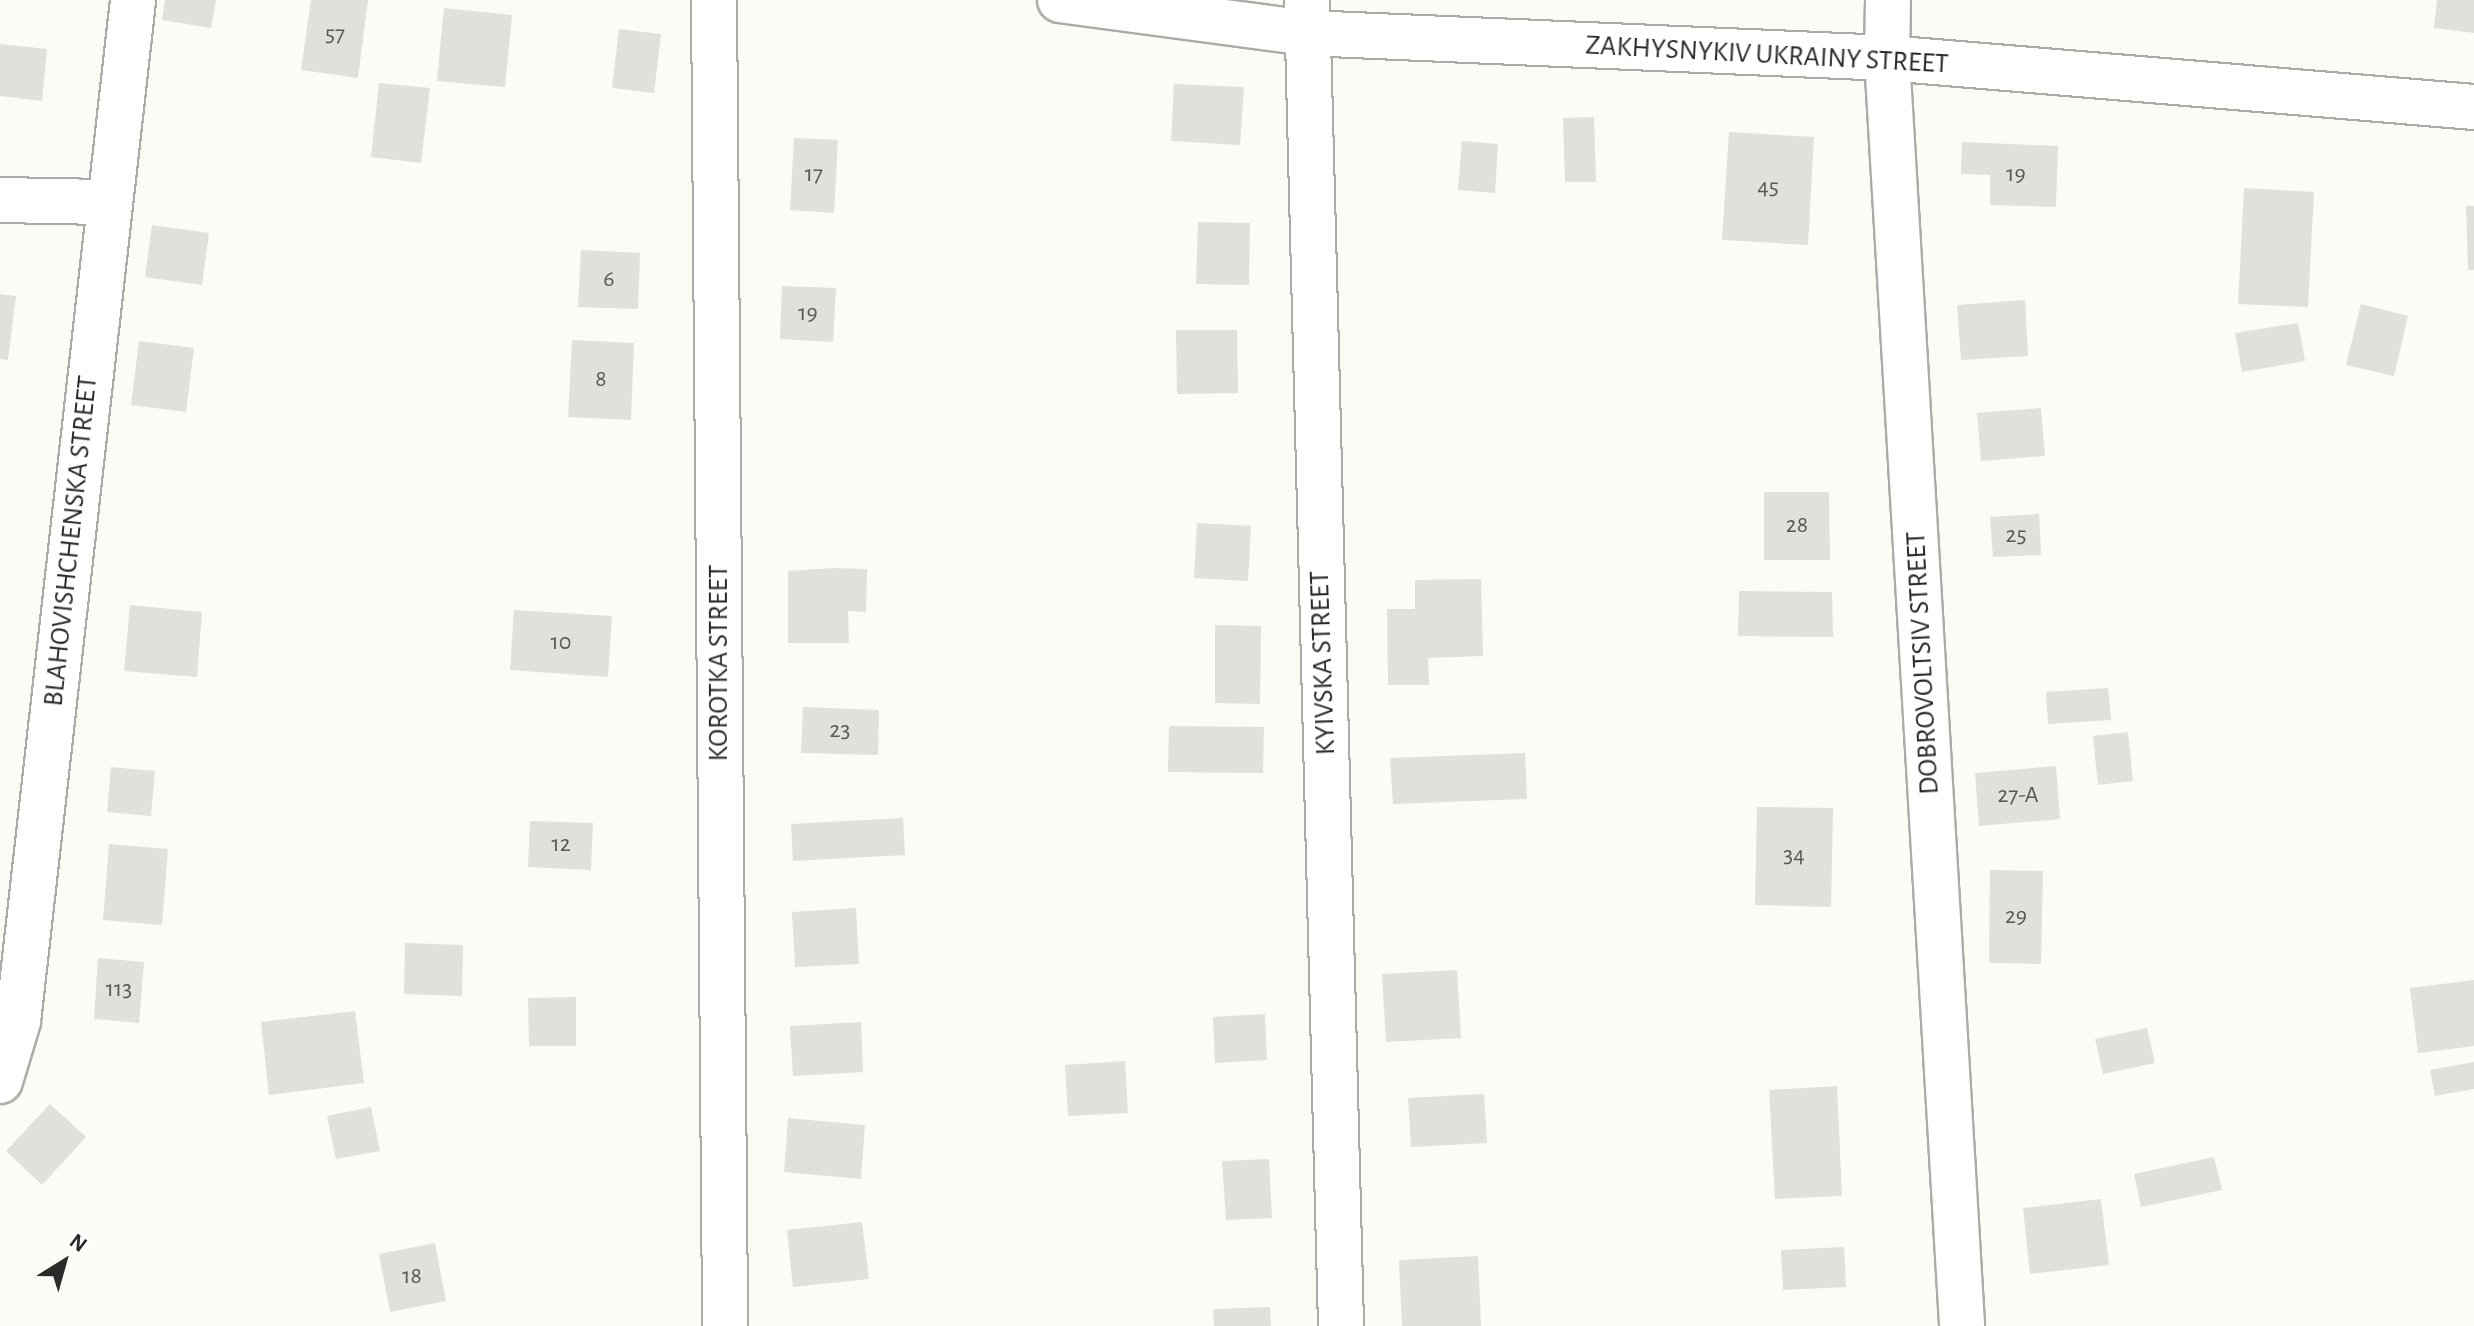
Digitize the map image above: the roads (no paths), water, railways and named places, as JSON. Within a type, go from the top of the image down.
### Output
[{"type":"street","name":"BLAHOVISHCHENSKA STREET","points":[[0,1081],[18,1021],[133,0]]},
{"type":"street","name":"KOROTKA STREET","points":[[714,0],[725,1326]]},
{"type":"street","name":"ZAKHYSNYKIV UKRAINY STREET","points":[[1060,0],[1887,58],[2474,107]]},
{"type":"street","name":"DOBROVOLTSIV STREET","points":[[1888,0],[1887,58],[1962,1326]]},
{"type":"street","name":"KYIVSKA STREET","points":[[1306,17],[1341,1326]]},
{"type":"street","points":[[0,200],[108,202]]}]
